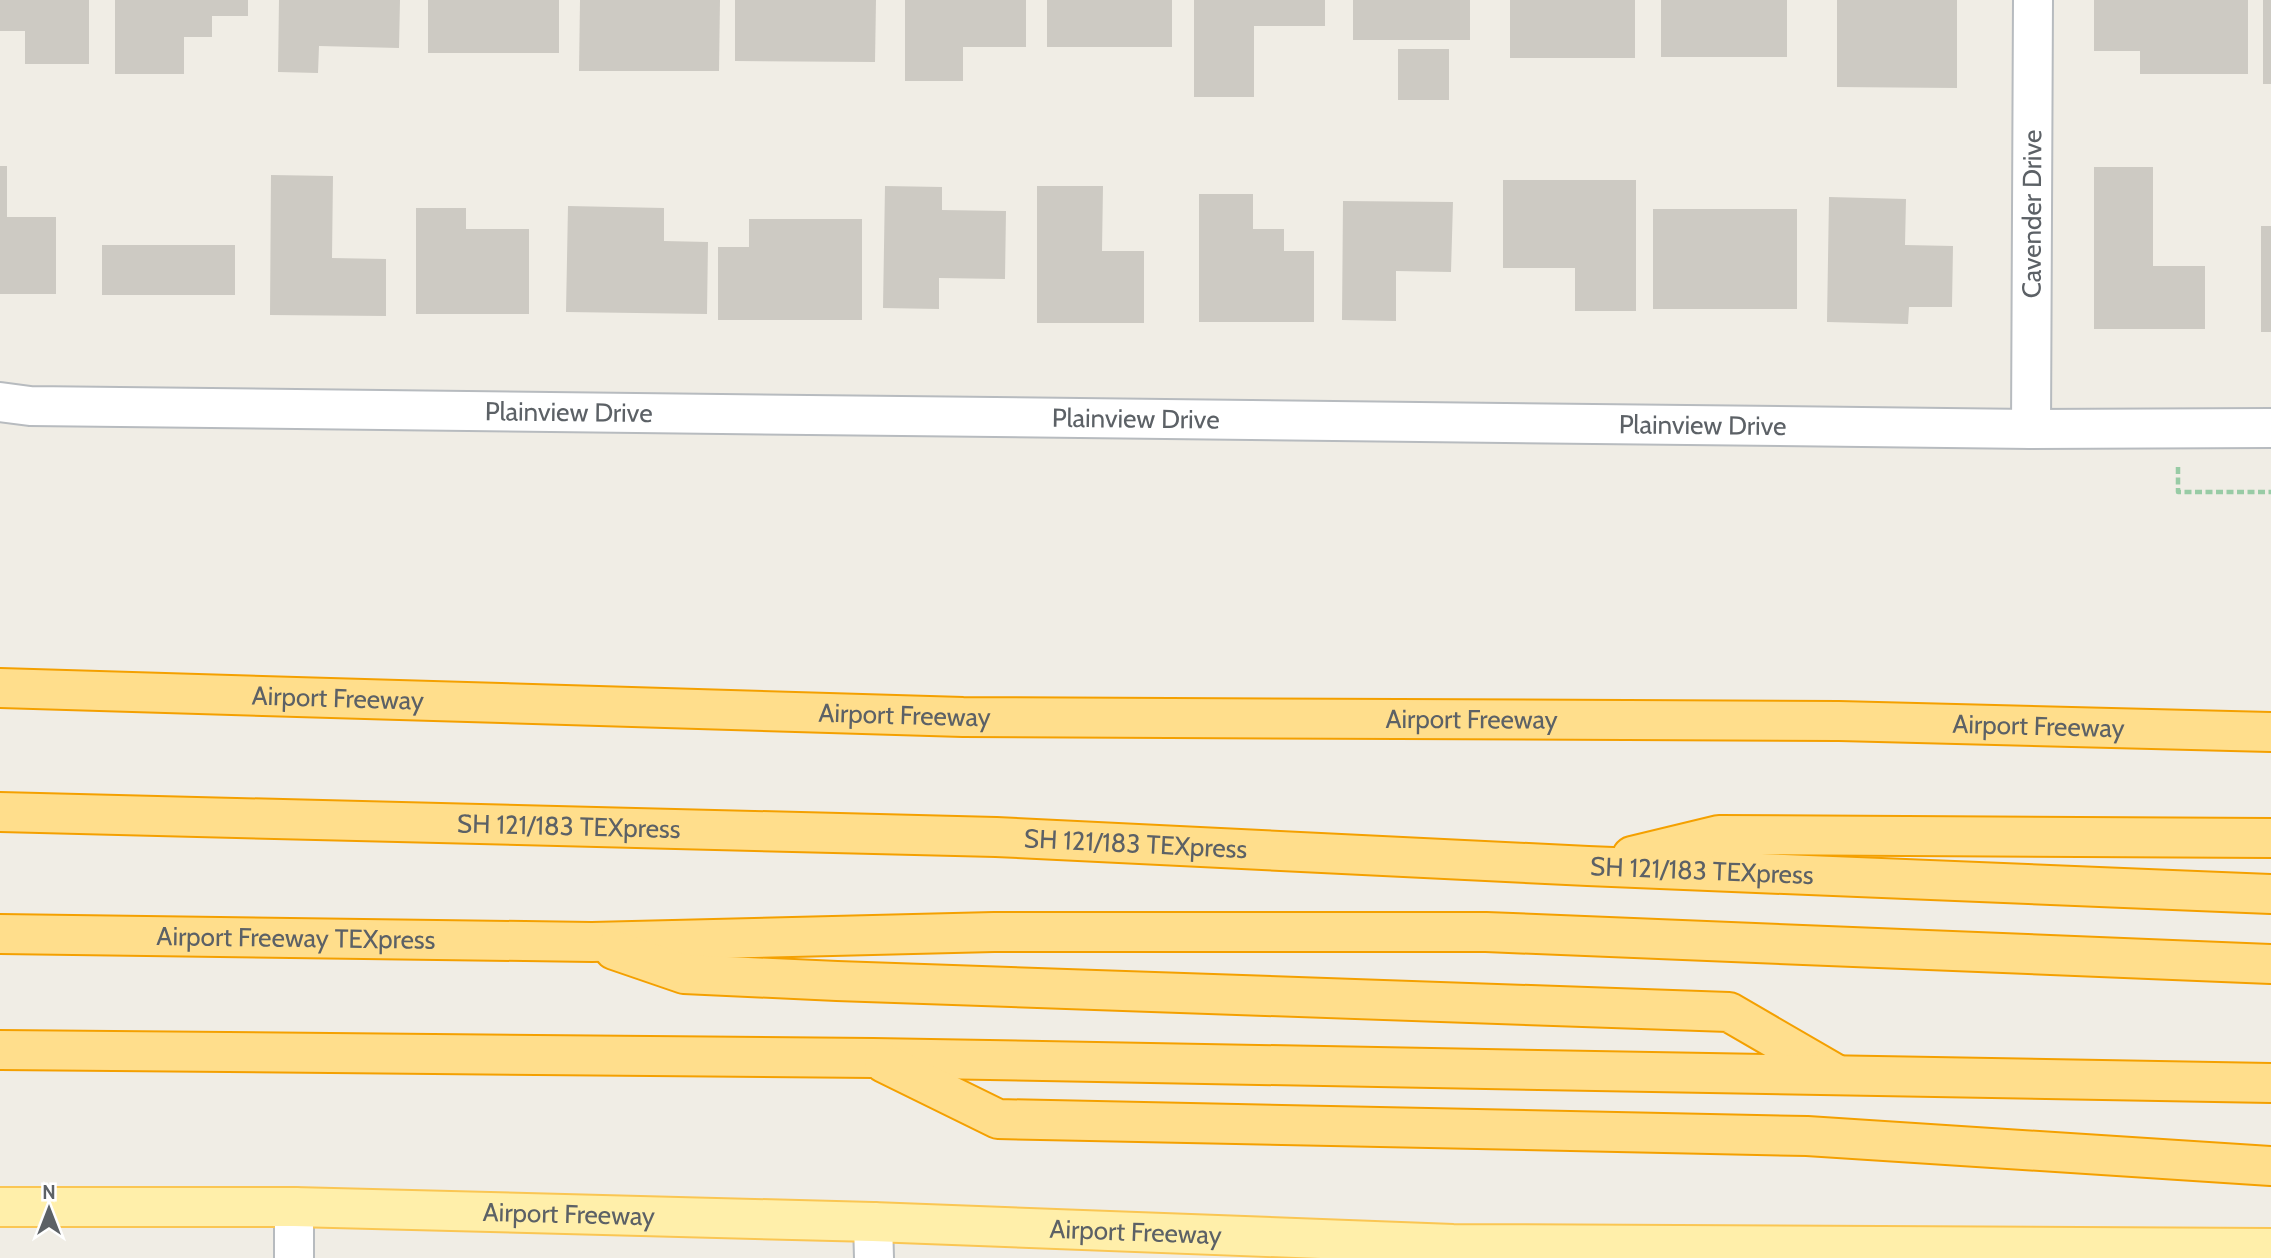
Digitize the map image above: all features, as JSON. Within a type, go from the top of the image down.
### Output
[{"type":"highway","name":"Airport Freeway","points":[[0,688],[963,717],[1825,721],[2271,732]]},
{"type":"highway","name":"SH 121/183 TEXpress","points":[[0,812],[996,837],[1588,866],[2271,894]]},
{"type":"highway","points":[[1588,866],[1719,835],[2271,838]]},
{"type":"highway","points":[[592,942],[1007,932],[1486,932],[2271,964]]},
{"type":"highway","name":"Airport Freeway TEXpress","points":[[0,934],[592,942]]},
{"type":"highway","points":[[592,942],[684,974],[1729,1012],[1836,1074]]},
{"type":"highway","points":[[0,1050],[873,1058],[2271,1083]]},
{"type":"highway","points":[[873,1058],[998,1119],[1807,1136],[2271,1166]]},
{"type":"main road","name":"Airport Freeway","points":[[0,1207],[294,1207],[874,1240],[1453,1251],[2044,1253],[2271,1248]]},
{"type":"street","name":"Cavender Drive","points":[[2031,429],[2033,0]]},
{"type":"street","name":"Plainview Drive","points":[[0,402],[30,406],[2031,429],[2271,428]]},
{"type":"street","points":[[294,1207],[294,1258]]},
{"type":"path","points":[[2178,492],[2271,492]]},
{"type":"building","points":[[0,0],[89,0],[89,64],[25,64],[25,31],[0,31]]},
{"type":"building","points":[[115,0],[248,0],[248,16],[212,16],[212,37],[184,37],[184,74],[115,74]]},
{"type":"building","points":[[279,0],[400,0],[399,48],[319,46],[318,73],[278,72]]},
{"type":"building","points":[[428,0],[559,0],[559,53],[428,53]]},
{"type":"building","points":[[580,0],[720,0],[719,71],[579,71]]},
{"type":"building","points":[[735,0],[876,0],[875,62],[735,61]]},
{"type":"building","points":[[905,0],[1026,0],[1026,47],[963,47],[963,81],[905,81]]},
{"type":"building","points":[[1047,0],[1172,0],[1172,47],[1047,47]]},
{"type":"building","points":[[1194,0],[1325,0],[1325,26],[1254,26],[1254,97],[1194,97]]},
{"type":"building","points":[[1353,0],[1470,0],[1470,40],[1353,40]]},
{"type":"building","points":[[1510,0],[1635,0],[1635,58],[1510,58]]},
{"type":"building","points":[[1661,0],[1787,0],[1787,57],[1661,57]]},
{"type":"building","points":[[1837,0],[1957,0],[1957,88],[1837,87]]},
{"type":"building","points":[[2094,0],[2248,0],[2248,74],[2140,74],[2140,51],[2094,51]]},
{"type":"building","points":[[2263,0],[2271,0],[2271,84],[2263,84]]},
{"type":"building","points":[[1398,49],[1449,49],[1449,100],[1398,100]]},
{"type":"building","points":[[0,166],[7,166],[7,217],[56,217],[56,294],[0,294]]},
{"type":"building","points":[[2094,167],[2153,167],[2153,266],[2205,266],[2205,329],[2094,329]]},
{"type":"building","points":[[271,175],[333,176],[332,258],[386,259],[386,316],[270,315]]},
{"type":"building","points":[[1503,180],[1636,180],[1636,311],[1575,311],[1575,268],[1503,268]]},
{"type":"building","points":[[885,186],[942,187],[942,210],[1006,211],[1005,279],[939,278],[939,309],[883,308]]},
{"type":"building","points":[[1037,186],[1103,186],[1102,251],[1144,251],[1144,323],[1037,323]]},
{"type":"building","points":[[1199,194],[1253,194],[1253,229],[1284,229],[1284,251],[1314,251],[1314,322],[1199,322]]},
{"type":"building","points":[[1829,197],[1906,199],[1905,245],[1953,246],[1952,307],[1909,307],[1908,324],[1827,322]]},
{"type":"building","points":[[1343,201],[1453,202],[1451,272],[1396,271],[1396,321],[1342,320]]},
{"type":"building","points":[[568,206],[664,208],[664,241],[708,242],[707,314],[566,312]]},
{"type":"building","points":[[416,208],[466,208],[466,229],[529,229],[529,314],[416,314]]},
{"type":"building","points":[[1653,209],[1797,209],[1797,309],[1653,309]]},
{"type":"building","points":[[749,219],[862,219],[862,320],[718,320],[718,247],[749,247]]},
{"type":"building","points":[[2261,226],[2271,226],[2271,332],[2261,332]]},
{"type":"building","points":[[102,245],[235,245],[235,295],[102,295]]}]
